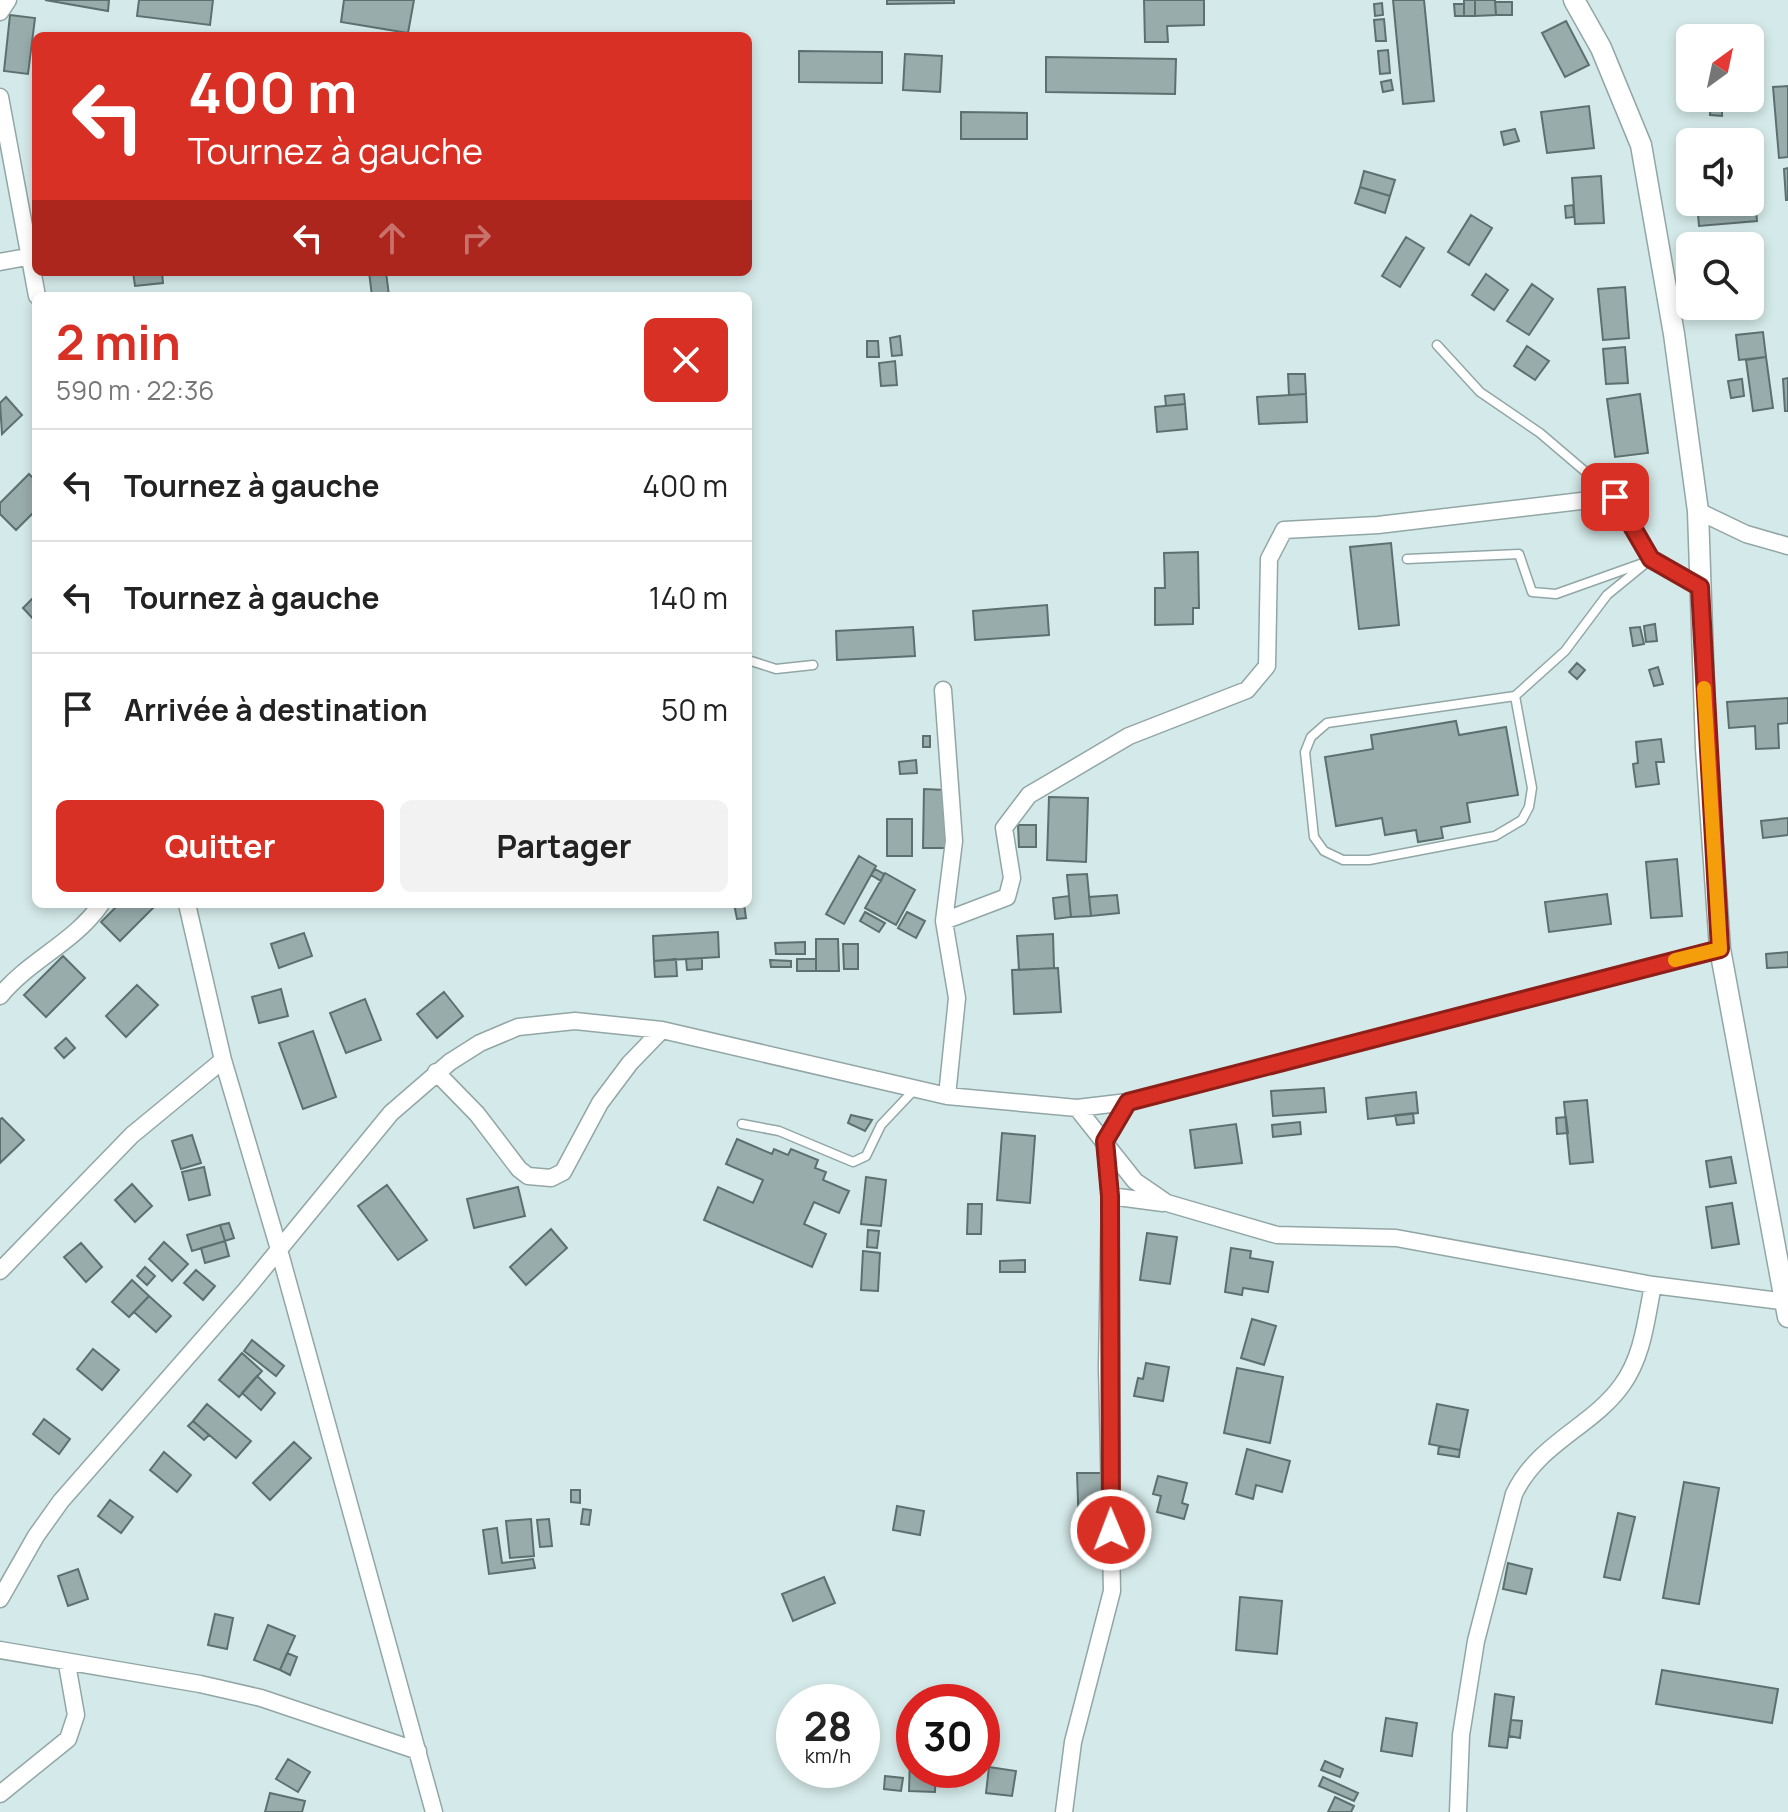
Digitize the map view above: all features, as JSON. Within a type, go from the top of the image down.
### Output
[{"type":"street","points":[[0,12],[8,0]]},
{"type":"street","points":[[1110,1196],[1167,1203],[1277,1235],[1396,1238],[1787,1307],[1720,949],[1698,511],[1674,334],[1641,145],[1601,48],[1574,0]]},
{"type":"street","points":[[0,97],[27,257],[36,292]]},
{"type":"street","points":[[0,262],[27,257]]},
{"type":"street","points":[[944,921],[1007,897],[1012,878],[1004,828],[1029,795],[1129,736],[1247,690],[1267,666],[1269,559],[1284,530],[1378,525],[1615,497],[1651,559],[1700,587]]},
{"type":"street","points":[[1698,511],[1746,534],[1788,546]]},
{"type":"street","points":[[943,690],[954,841],[944,921],[957,998],[947,1096]]},
{"type":"street","points":[[0,996],[23,971],[47,957],[89,920],[98,908]]},
{"type":"street","points":[[188,908],[223,1060],[278,1246],[434,1812]]},
{"type":"street","points":[[0,1599],[36,1536],[61,1501],[245,1291],[278,1246],[368,1138],[436,1072],[480,1043],[518,1027],[575,1021],[662,1030],[947,1096],[1077,1108],[1128,1102],[1720,949]]},
{"type":"street","points":[[436,1072],[477,1114],[519,1169],[528,1176],[551,1178],[563,1172],[600,1103],[630,1063],[662,1030]]},
{"type":"street","points":[[0,1271],[132,1135],[223,1060]]},
{"type":"street","points":[[1064,1812],[1073,1742],[1112,1591],[1107,1367],[1110,1196],[1105,1141],[1128,1102]]},
{"type":"street","points":[[1077,1108],[1135,1181],[1167,1203]]},
{"type":"street","points":[[1458,1812],[1461,1735],[1476,1641],[1514,1494],[1525,1471],[1621,1387],[1639,1355],[1653,1285]]},
{"type":"street","points":[[0,1650],[67,1664],[200,1684],[261,1698],[418,1751]]},
{"type":"street","points":[[0,1794],[68,1739],[76,1715],[67,1664]]},
{"type":"lane","points":[[1437,345],[1480,392],[1540,433],[1615,497]]},
{"type":"lane","points":[[1407,559],[1519,554],[1532,592],[1556,594],[1651,559]]},
{"type":"lane","points":[[1515,696],[1532,788],[1529,807],[1522,820],[1495,836],[1369,860],[1343,860],[1324,851],[1314,837],[1305,752],[1311,737],[1327,723],[1515,696],[1565,651],[1607,595],[1651,559]]},
{"type":"lane","points":[[752,661],[776,669],[813,665]]},
{"type":"lane","points":[[742,1124],[779,1131],[853,1162],[866,1156],[881,1125],[916,1089]]},
{"type":"building","points":[[45,0],[109,0],[108,11]]},
{"type":"building","points":[[139,0],[213,0],[210,25],[137,16]]},
{"type":"building","points":[[344,0],[414,0],[408,32],[341,22]]},
{"type":"building","points":[[887,0],[954,0],[954,3],[887,4]]},
{"type":"building","points":[[1144,0],[1204,0],[1204,25],[1167,26],[1168,42],[1145,42]]},
{"type":"building","points":[[1393,0],[1424,0],[1434,101],[1403,104]]},
{"type":"building","points":[[1464,0],[1475,0],[1475,16],[1464,16]]},
{"type":"building","points":[[1475,0],[1495,0],[1496,15],[1475,16]]},
{"type":"building","points":[[1495,2],[1512,2],[1512,15],[1496,15]]},
{"type":"building","points":[[1382,3],[1383,15],[1375,16],[1374,4]]},
{"type":"building","points":[[1454,4],[1464,4],[1464,16],[1455,16]]},
{"type":"building","points":[[10,15],[35,18],[28,74],[4,71]]},
{"type":"building","points":[[1384,19],[1386,41],[1376,41],[1374,20]]},
{"type":"building","points":[[1566,21],[1589,65],[1565,77],[1542,33]]},
{"type":"building","points":[[1388,50],[1390,73],[1380,74],[1378,51]]},
{"type":"building","points":[[799,51],[882,52],[882,83],[799,82]]},
{"type":"building","points":[[905,54],[942,56],[940,92],[903,90]]},
{"type":"building","points":[[1046,57],[1176,59],[1175,94],[1046,92]]},
{"type":"building","points":[[1391,80],[1393,90],[1383,92],[1381,82]]},
{"type":"building","points":[[1788,86],[1788,157],[1779,158],[1773,87]]},
{"type":"building","points":[[1589,106],[1594,148],[1547,153],[1541,112]]},
{"type":"building","points":[[961,112],[1027,113],[1027,139],[961,139]]},
{"type":"building","points":[[1710,112],[1722,112],[1722,116],[1710,115]]},
{"type":"building","points":[[1515,129],[1519,141],[1504,145],[1501,132]]},
{"type":"building","points":[[1788,168],[1788,200],[1786,200],[1784,169]]},
{"type":"building","points":[[1364,171],[1395,180],[1390,196],[1360,187]]},
{"type":"building","points":[[1601,176],[1604,223],[1575,224],[1572,178]]},
{"type":"building","points":[[1360,187],[1390,196],[1385,213],[1355,203]]},
{"type":"building","points":[[1573,205],[1574,217],[1566,218],[1565,206]]},
{"type":"building","points":[[1471,215],[1492,228],[1469,265],[1448,252]]},
{"type":"building","points":[[1698,216],[1757,216],[1757,221],[1699,226]]},
{"type":"building","points":[[1406,237],[1424,248],[1400,287],[1382,276]]},
{"type":"building","points":[[1486,274],[1508,290],[1494,310],[1472,295]]},
{"type":"building","points":[[134,276],[162,276],[163,283],[135,286]]},
{"type":"building","points":[[370,276],[386,276],[388,292],[372,292]]},
{"type":"building","points":[[1532,284],[1553,299],[1529,335],[1507,321]]},
{"type":"building","points":[[1625,287],[1629,338],[1603,340],[1598,289]]},
{"type":"building","points":[[1763,332],[1766,357],[1739,360],[1736,335]]},
{"type":"building","points":[[900,336],[902,355],[892,356],[890,338]]},
{"type":"building","points":[[867,341],[878,341],[879,357],[867,357]]},
{"type":"building","points":[[1527,346],[1549,361],[1535,380],[1514,366]]},
{"type":"building","points":[[1625,347],[1628,383],[1606,384],[1603,349]]},
{"type":"building","points":[[1766,357],[1773,408],[1753,411],[1746,360]]},
{"type":"building","points":[[895,361],[897,385],[881,386],[879,363]]},
{"type":"building","points":[[1288,374],[1305,374],[1306,394],[1289,395]]},
{"type":"building","points":[[1788,378],[1788,411],[1785,411],[1783,379]]},
{"type":"building","points":[[1742,379],[1744,396],[1731,398],[1728,381]]},
{"type":"building","points":[[1184,394],[1185,404],[1166,406],[1165,396]]},
{"type":"building","points":[[1306,394],[1307,422],[1259,424],[1257,397]]},
{"type":"building","points":[[1640,394],[1648,453],[1615,457],[1607,399]]},
{"type":"building","points":[[6,397],[22,415],[2,434],[0,403]]},
{"type":"building","points":[[1185,404],[1187,429],[1157,432],[1155,407]]},
{"type":"building","points":[[29,474],[32,477],[32,514],[16,530],[0,514],[0,503]]},
{"type":"building","points":[[1391,543],[1399,625],[1359,629],[1350,547]]},
{"type":"building","points":[[1198,552],[1199,608],[1193,608],[1193,624],[1155,625],[1155,588],[1165,588],[1164,553]]},
{"type":"building","points":[[32,599],[32,618],[23,608]]},
{"type":"building","points":[[1047,605],[1049,635],[975,640],[973,611]]},
{"type":"building","points":[[1655,624],[1657,641],[1646,642],[1644,626]]},
{"type":"building","points":[[913,627],[915,656],[837,660],[836,631]]},
{"type":"building","points":[[1640,627],[1644,644],[1633,646],[1630,628]]},
{"type":"building","points":[[1577,663],[1585,670],[1577,679],[1569,672]]},
{"type":"building","points":[[1658,667],[1663,684],[1654,686],[1649,670]]},
{"type":"building","points":[[1788,698],[1788,723],[1778,724],[1779,748],[1756,749],[1755,726],[1729,728],[1727,702]]},
{"type":"building","points":[[1456,721],[1459,735],[1506,727],[1518,795],[1467,803],[1470,822],[1441,827],[1443,838],[1418,842],[1416,830],[1385,835],[1382,818],[1336,826],[1325,757],[1373,749],[1371,735]]},
{"type":"building","points":[[923,736],[930,736],[930,747],[923,747]]},
{"type":"building","points":[[1661,739],[1664,762],[1656,762],[1659,784],[1636,787],[1633,764],[1638,763],[1636,742]]},
{"type":"building","points":[[916,760],[917,773],[900,774],[899,762]]},
{"type":"building","points":[[924,789],[946,790],[946,848],[923,848]]},
{"type":"building","points":[[1049,797],[1088,798],[1086,862],[1047,860]]},
{"type":"building","points":[[1788,818],[1788,835],[1763,838],[1761,821]]},
{"type":"building","points":[[887,819],[912,819],[912,856],[887,856]]},
{"type":"building","points":[[1018,825],[1036,825],[1036,847],[1019,847]]},
{"type":"building","points":[[859,856],[876,866],[844,924],[826,914]]},
{"type":"building","points":[[1677,859],[1682,916],[1651,918],[1646,862]]},
{"type":"building","points":[[875,869],[884,874],[881,881],[871,875]]},
{"type":"building","points":[[885,873],[915,890],[896,925],[865,908]]},
{"type":"building","points":[[1087,874],[1091,916],[1071,917],[1067,875]]},
{"type":"building","points":[[1607,894],[1611,924],[1549,932],[1545,902]]},
{"type":"building","points":[[1117,895],[1119,913],[1091,916],[1089,897]]},
{"type":"building","points":[[1069,896],[1071,917],[1055,919],[1053,898]]},
{"type":"building","points":[[115,908],[153,908],[120,941],[101,922]]},
{"type":"building","points":[[735,908],[745,908],[746,918],[737,919]]},
{"type":"building","points":[[865,912],[885,923],[879,932],[860,921]]},
{"type":"building","points":[[907,912],[925,921],[916,938],[898,928]]},
{"type":"building","points":[[718,932],[719,957],[654,961],[653,936]]},
{"type":"building","points":[[304,933],[312,956],[279,968],[271,944]]},
{"type":"building","points":[[1053,934],[1054,968],[1019,970],[1017,936]]},
{"type":"building","points":[[816,939],[838,939],[839,971],[816,971]]},
{"type":"building","points":[[805,942],[805,954],[776,954],[775,943]]},
{"type":"building","points":[[843,944],[858,944],[858,969],[844,969]]},
{"type":"building","points":[[1788,952],[1788,967],[1767,968],[1766,954]]},
{"type":"building","points":[[63,956],[85,978],[46,1017],[24,995]]},
{"type":"building","points":[[702,958],[702,969],[687,970],[686,959]]},
{"type":"building","points":[[676,959],[677,976],[655,977],[654,961]]},
{"type":"building","points":[[797,959],[816,959],[816,971],[797,971]]},
{"type":"building","points":[[770,960],[791,961],[791,967],[771,967]]},
{"type":"building","points":[[1058,968],[1061,1012],[1014,1014],[1012,970]]},
{"type":"building","points":[[137,985],[158,1005],[126,1037],[106,1016]]},
{"type":"building","points":[[281,989],[288,1016],[259,1023],[252,997]]},
{"type":"building","points":[[444,992],[463,1016],[437,1038],[417,1014]]},
{"type":"building","points":[[365,999],[381,1040],[346,1053],[330,1013]]},
{"type":"building","points":[[313,1031],[336,1097],[303,1109],[279,1043]]},
{"type":"building","points":[[66,1038],[75,1048],[64,1058],[55,1048]]},
{"type":"building","points":[[1324,1088],[1326,1112],[1273,1116],[1271,1091]]},
{"type":"building","points":[[1416,1092],[1418,1113],[1368,1119],[1366,1098]]},
{"type":"building","points":[[1587,1100],[1593,1162],[1570,1164],[1564,1102]]},
{"type":"building","points":[[1413,1113],[1414,1123],[1397,1125],[1395,1115]]},
{"type":"building","points":[[851,1115],[872,1120],[865,1131],[848,1123]]},
{"type":"building","points":[[1566,1117],[1568,1133],[1557,1134],[1556,1118]]},
{"type":"building","points":[[0,1119],[24,1140],[0,1163]]},
{"type":"building","points":[[1300,1122],[1301,1134],[1273,1137],[1272,1125]]},
{"type":"building","points":[[1236,1124],[1242,1163],[1195,1168],[1190,1130]]},
{"type":"building","points":[[1002,1133],[1035,1136],[1030,1203],[997,1200]]},
{"type":"building","points":[[192,1135],[201,1163],[181,1169],[172,1141]]},
{"type":"building","points":[[737,1139],[772,1154],[774,1149],[788,1155],[791,1149],[818,1160],[815,1168],[826,1172],[823,1180],[849,1191],[839,1213],[814,1202],[804,1224],[826,1234],[812,1267],[704,1220],[718,1187],[753,1203],[763,1180],[726,1164]]},
{"type":"building","points":[[1731,1157],[1736,1183],[1710,1187],[1706,1161]]},
{"type":"building","points":[[204,1167],[210,1195],[189,1200],[182,1172]]},
{"type":"building","points":[[866,1177],[886,1180],[881,1226],[861,1224]]},
{"type":"building","points":[[132,1184],[152,1206],[135,1222],[115,1200]]},
{"type":"building","points":[[387,1185],[427,1240],[398,1260],[358,1206]]},
{"type":"building","points":[[518,1187],[525,1216],[474,1228],[467,1199]]},
{"type":"building","points":[[1732,1203],[1739,1244],[1712,1248],[1706,1207]]},
{"type":"building","points":[[968,1204],[982,1204],[981,1234],[967,1234]]},
{"type":"building","points":[[229,1223],[234,1238],[225,1241],[220,1225]]},
{"type":"building","points":[[220,1225],[225,1241],[192,1251],[187,1235]]},
{"type":"building","points":[[551,1229],[567,1248],[526,1285],[510,1267]]},
{"type":"building","points":[[868,1230],[879,1231],[877,1248],[867,1247]]},
{"type":"building","points":[[1147,1233],[1177,1237],[1170,1284],[1140,1280]]},
{"type":"building","points":[[225,1241],[229,1256],[205,1263],[201,1248]]},
{"type":"building","points":[[164,1242],[188,1264],[172,1281],[149,1259]]},
{"type":"building","points":[[81,1243],[102,1267],[86,1282],[64,1257]]},
{"type":"building","points":[[1231,1248],[1251,1251],[1250,1258],[1273,1262],[1268,1292],[1243,1288],[1242,1295],[1225,1292]]},
{"type":"building","points":[[863,1251],[880,1253],[878,1291],[861,1290]]},
{"type":"building","points":[[1025,1260],[1025,1272],[1000,1272],[1000,1261]]},
{"type":"building","points":[[145,1267],[155,1276],[147,1285],[137,1276]]},
{"type":"building","points":[[196,1270],[215,1286],[203,1300],[184,1283]]},
{"type":"building","points":[[132,1280],[149,1296],[129,1317],[112,1302]]},
{"type":"building","points":[[149,1296],[171,1316],[156,1332],[134,1312]]},
{"type":"building","points":[[1252,1319],[1276,1326],[1264,1365],[1241,1358]]},
{"type":"building","points":[[252,1340],[284,1366],[276,1376],[244,1351]]},
{"type":"building","points":[[93,1349],[119,1370],[102,1390],[77,1369]]},
{"type":"building","points":[[242,1353],[262,1371],[239,1397],[219,1380]]},
{"type":"building","points":[[1146,1363],[1169,1367],[1163,1401],[1134,1396],[1138,1378],[1143,1379]]},
{"type":"building","points":[[1237,1368],[1283,1377],[1270,1443],[1224,1433]]},
{"type":"building","points":[[257,1376],[275,1393],[261,1410],[242,1393]]},
{"type":"building","points":[[207,1404],[251,1441],[236,1458],[193,1421]]},
{"type":"building","points":[[1437,1404],[1468,1410],[1460,1450],[1429,1444]]},
{"type":"building","points":[[44,1419],[70,1439],[59,1454],[33,1434]]},
{"type":"building","points":[[193,1421],[209,1435],[204,1440],[188,1426]]},
{"type":"building","points":[[294,1442],[311,1458],[270,1500],[253,1483]]},
{"type":"building","points":[[1439,1446],[1460,1450],[1459,1457],[1438,1454]]},
{"type":"building","points":[[1247,1449],[1290,1461],[1282,1492],[1256,1485],[1253,1499],[1236,1494]]},
{"type":"building","points":[[164,1452],[191,1475],[177,1492],[150,1470]]},
{"type":"building","points":[[1077,1473],[1102,1473],[1103,1528],[1079,1528]]},
{"type":"building","points":[[1158,1476],[1187,1483],[1182,1503],[1188,1505],[1184,1519],[1157,1512],[1161,1496],[1153,1494]]},
{"type":"building","points":[[1684,1482],[1719,1488],[1699,1604],[1663,1598]]},
{"type":"building","points":[[571,1490],[580,1490],[580,1503],[571,1502]]},
{"type":"building","points":[[110,1500],[133,1517],[121,1533],[98,1516]]},
{"type":"building","points":[[897,1506],[924,1511],[920,1535],[893,1530]]},
{"type":"building","points":[[583,1509],[591,1510],[589,1525],[581,1524]]},
{"type":"building","points":[[1618,1513],[1635,1517],[1620,1580],[1604,1577]]},
{"type":"building","points":[[531,1519],[534,1556],[510,1558],[506,1521]]},
{"type":"building","points":[[549,1519],[552,1546],[540,1547],[537,1520]]},
{"type":"building","points":[[497,1528],[502,1563],[533,1559],[535,1568],[489,1574],[483,1530]]},
{"type":"building","points":[[1508,1563],[1532,1569],[1526,1594],[1503,1589]]},
{"type":"building","points":[[78,1569],[88,1599],[68,1606],[58,1576]]},
{"type":"building","points":[[824,1577],[835,1603],[793,1621],[782,1594]]},
{"type":"building","points":[[1240,1597],[1282,1601],[1277,1654],[1236,1650]]},
{"type":"building","points":[[215,1614],[233,1618],[227,1649],[208,1645]]},
{"type":"building","points":[[268,1625],[295,1636],[280,1670],[254,1660]]},
{"type":"building","points":[[287,1653],[297,1657],[290,1675],[280,1670]]},
{"type":"building","points":[[1662,1670],[1778,1689],[1772,1723],[1656,1704]]},
{"type":"building","points":[[1495,1694],[1514,1697],[1507,1748],[1489,1746]]},
{"type":"building","points":[[1386,1718],[1417,1723],[1412,1756],[1381,1751]]},
{"type":"building","points":[[1511,1720],[1522,1721],[1520,1738],[1509,1736]]},
{"type":"building","points":[[288,1759],[310,1772],[298,1792],[276,1779]]},
{"type":"building","points":[[1325,1761],[1343,1769],[1340,1777],[1321,1770]]},
{"type":"building","points":[[1000,1769],[1016,1771],[1012,1796],[986,1793],[987,1788],[1000,1788]]},
{"type":"building","points":[[885,1776],[896,1777],[896,1788],[901,1788],[901,1791],[884,1789]]},
{"type":"building","points":[[1323,1777],[1358,1793],[1354,1801],[1319,1786]]},
{"type":"building","points":[[909,1788],[935,1788],[935,1792],[909,1791]]},
{"type":"building","points":[[270,1793],[305,1801],[302,1812],[265,1812]]},
{"type":"building","points":[[1335,1797],[1354,1806],[1351,1812],[1328,1812]]},
{"type":"slow traffic","points":[[1675,960],[1720,949],[1704,688]]},
{"type":"route","points":[[1111,1530],[1107,1367],[1110,1196],[1105,1141],[1128,1102],[1720,949],[1706,748],[1700,587],[1651,559],[1615,497]]}]
